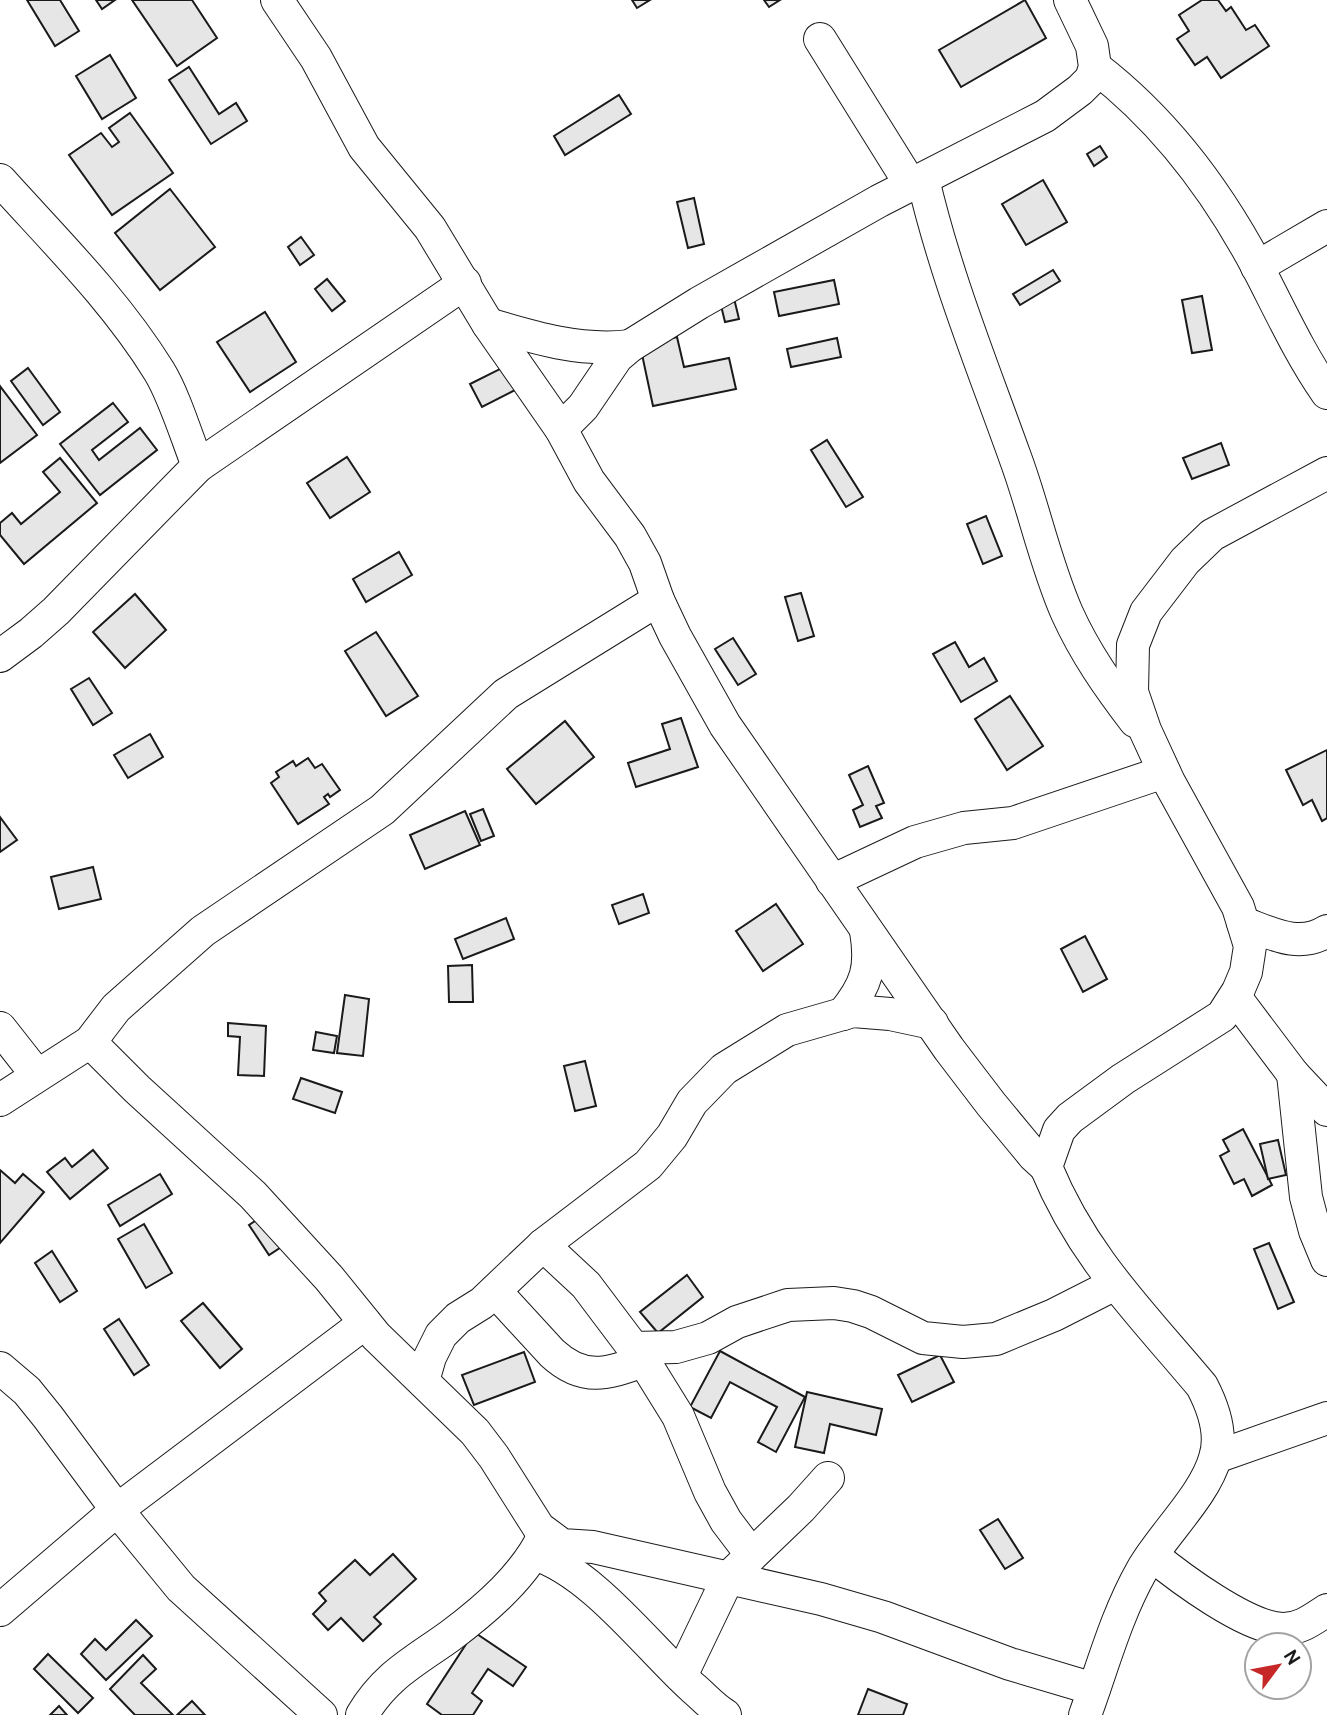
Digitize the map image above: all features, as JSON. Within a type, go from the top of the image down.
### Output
[{"type":"street","points":[[277,0],[316,58],[364,147],[430,228],[488,324],[561,429],[589,481],[630,536],[645,563],[658,600],[681,647],[725,725],[932,1023],[991,1104],[1046,1167],[1060,1202],[1081,1238],[1115,1284],[1202,1385],[1212,1404],[1217,1427],[1216,1457],[1197,1492],[1152,1555],[1129,1595],[1090,1702],[1010,1664],[883,1617],[821,1599],[593,1547],[540,1544]]},
{"type":"street","points":[[561,429],[583,407],[617,357],[630,346],[699,303],[917,182],[1045,116],[1080,90],[1091,79],[1096,67],[1092,46],[1070,0]]},
{"type":"street","points":[[820,39],[917,182],[1017,461],[1041,543],[1067,613],[1096,670],[1147,737]]},
{"type":"street","points":[[1096,67],[1120,86],[1192,163],[1226,211],[1308,364],[1327,393]]},
{"type":"street","points":[[0,180],[101,292],[132,331],[161,373],[198,466]]},
{"type":"street","points":[[1257,267],[1327,226]]},
{"type":"street","points":[[0,656],[31,634],[56,611],[198,466],[465,283]]},
{"type":"street","points":[[488,324],[581,347],[608,349],[630,346]]},
{"type":"street","points":[[1046,1167],[1059,1130],[1070,1118],[1123,1079],[1222,1016],[1235,997],[1246,972],[1250,946],[1238,906],[1164,772],[1147,737],[1132,692],[1133,645],[1146,612],[1185,561],[1212,535],[1327,472]]},
{"type":"street","points":[[0,1100],[90,1042],[116,1009],[203,931],[382,810],[506,694],[658,600]]},
{"type":"street","points":[[832,881],[915,842],[964,828],[1013,823],[1164,772]]},
{"type":"street","points":[[1243,923],[1290,940],[1308,939],[1327,931]]},
{"type":"street","points":[[844,1014],[864,984],[869,966],[865,929]]},
{"type":"street","points":[[1235,997],[1293,1074],[1327,1110]]},
{"type":"street","points":[[423,1381],[430,1357],[442,1335],[458,1318],[482,1303],[543,1245],[648,1165],[672,1136],[692,1102],[724,1069],[787,1030],[853,1011],[890,1014],[932,1023]]},
{"type":"street","points":[[0,1028],[37,1075]]},
{"type":"street","points":[[90,1042],[253,1195],[329,1278],[370,1329],[475,1432],[494,1457],[534,1523],[540,1544],[549,1559],[589,1587],[621,1615],[681,1676],[726,1715]]},
{"type":"street","points":[[1293,1074],[1306,1198],[1327,1260]]},
{"type":"street","points":[[543,1245],[586,1285],[638,1354],[678,1416],[710,1492],[726,1521],[751,1554]]},
{"type":"street","points":[[495,1291],[560,1360],[591,1373],[610,1373],[638,1354],[676,1348],[708,1338],[737,1322],[788,1305],[834,1303],[871,1312],[923,1338],[963,1342],[996,1339],[1054,1315],[1115,1284]]},
{"type":"street","points":[[0,1610],[117,1510],[370,1329],[442,1335]]},
{"type":"street","points":[[0,1368],[27,1391],[117,1510],[181,1588],[321,1715]]},
{"type":"street","points":[[1216,1457],[1327,1418]]},
{"type":"street","points":[[681,1676],[728,1578],[801,1508],[828,1478]]},
{"type":"street","points":[[362,1715],[387,1682],[405,1666],[450,1636],[501,1591],[540,1544]]},
{"type":"street","points":[[1152,1555],[1174,1573],[1231,1610],[1263,1624],[1282,1629],[1302,1626],[1327,1610]]},
{"type":"building","points":[[27,0],[60,0],[79,31],[55,46]]},
{"type":"building","points":[[96,0],[115,0],[102,9]]},
{"type":"building","points":[[132,0],[192,0],[217,38],[177,66]]},
{"type":"building","points":[[632,0],[650,0],[637,8]]},
{"type":"building","points":[[764,0],[780,0],[769,7]]},
{"type":"building","points":[[1025,0],[1046,38],[961,87],[939,50]]},
{"type":"building","points":[[1202,0],[1218,0],[1226,11],[1231,7],[1246,30],[1255,25],[1269,46],[1221,78],[1207,57],[1195,65],[1177,39],[1189,31],[1179,15]]},
{"type":"building","points":[[110,55],[136,98],[102,119],[76,76]]},
{"type":"building","points":[[189,67],[219,114],[236,103],[247,121],[211,144],[169,80]]},
{"type":"building","points":[[619,95],[631,114],[565,155],[554,136]]},
{"type":"building","points":[[130,113],[173,173],[112,215],[69,155],[101,133],[112,147],[119,142],[109,128]]},
{"type":"building","points":[[1100,146],[1107,157],[1094,166],[1087,154]]},
{"type":"building","points":[[1043,180],[1067,222],[1026,245],[1002,204]]},
{"type":"building","points":[[170,189],[215,247],[160,290],[115,233]]},
{"type":"building","points":[[694,198],[704,244],[688,248],[677,202]]},
{"type":"building","points":[[301,237],[314,255],[300,265],[288,247]]},
{"type":"building","points":[[1053,270],[1060,281],[1020,305],[1013,294]]},
{"type":"building","points":[[327,279],[345,301],[332,311],[315,289]]},
{"type":"building","points":[[834,280],[839,304],[779,316],[774,292]]},
{"type":"building","points":[[732,290],[739,319],[725,322],[718,293]]},
{"type":"building","points":[[1202,296],[1212,350],[1192,353],[1182,300]]},
{"type":"building","points":[[265,312],[296,362],[250,392],[217,342]]},
{"type":"building","points":[[677,337],[684,367],[729,358],[736,389],[653,406],[640,345]]},
{"type":"building","points":[[837,338],[841,357],[791,367],[787,349]]},
{"type":"building","points":[[516,361],[527,384],[482,407],[470,384]]},
{"type":"building","points":[[28,368],[60,412],[43,425],[11,381]]},
{"type":"building","points":[[0,386],[37,435],[0,463]]},
{"type":"building","points":[[113,403],[128,422],[92,450],[99,460],[140,428],[157,450],[100,495],[60,444]]},
{"type":"building","points":[[827,440],[863,497],[846,507],[811,450]]},
{"type":"building","points":[[1221,443],[1229,465],[1192,479],[1183,458]]},
{"type":"building","points":[[347,457],[370,492],[330,518],[307,483]]},
{"type":"building","points":[[60,458],[97,503],[24,564],[0,535],[0,523],[12,513],[21,524],[60,492],[43,472]]},
{"type":"building","points":[[986,516],[1002,556],[983,564],[967,524]]},
{"type":"building","points":[[399,552],[412,575],[366,602],[353,579]]},
{"type":"building","points":[[801,593],[814,636],[798,641],[785,597]]},
{"type":"building","points":[[135,594],[166,630],[125,668],[93,632]]},
{"type":"building","points":[[376,632],[418,696],[386,716],[345,651]]},
{"type":"building","points":[[733,638],[756,674],[738,685],[715,649]]},
{"type":"building","points":[[955,642],[969,667],[984,658],[997,681],[961,702],[933,654]]},
{"type":"building","points":[[89,678],[112,713],[93,725],[71,689]]},
{"type":"building","points":[[1010,696],[1043,746],[1007,770],[975,719]]},
{"type":"building","points":[[681,718],[698,767],[636,787],[628,763],[670,749],[662,724]]},
{"type":"building","points":[[565,721],[594,757],[536,804],[507,769]]},
{"type":"building","points":[[150,734],[163,757],[128,778],[114,755]]},
{"type":"building","points":[[1327,750],[1327,818],[1322,821],[1312,800],[1303,805],[1286,770]]},
{"type":"building","points":[[308,758],[315,768],[322,764],[340,790],[330,797],[328,794],[324,797],[329,804],[298,824],[271,783],[279,777],[276,772],[293,761],[296,766]]},
{"type":"building","points":[[868,766],[884,803],[876,806],[882,818],[860,827],[853,810],[863,805],[849,775]]},
{"type":"building","points":[[483,809],[494,836],[481,841],[470,814]]},
{"type":"building","points":[[465,811],[480,845],[425,869],[410,835]]},
{"type":"building","points":[[0,817],[17,840],[0,852]]},
{"type":"building","points":[[93,867],[101,899],[59,909],[51,877]]},
{"type":"building","points":[[643,894],[649,913],[619,924],[612,905]]},
{"type":"building","points":[[776,904],[803,944],[763,971],[736,931]]},
{"type":"building","points":[[506,918],[514,939],[463,959],[455,939]]},
{"type":"building","points":[[1085,936],[1107,979],[1083,992],[1061,949]]},
{"type":"building","points":[[472,965],[473,1002],[449,1002],[448,966]]},
{"type":"building","points":[[345,995],[369,999],[363,1056],[337,1053]]},
{"type":"building","points":[[228,1023],[266,1026],[264,1076],[238,1075],[240,1037],[228,1036]]},
{"type":"building","points":[[316,1032],[337,1036],[334,1053],[313,1050]]},
{"type":"building","points":[[585,1061],[596,1106],[575,1111],[564,1066]]},
{"type":"building","points":[[301,1078],[342,1092],[335,1113],[293,1099]]},
{"type":"building","points":[[1243,1129],[1272,1185],[1252,1196],[1244,1179],[1234,1184],[1220,1156],[1229,1151],[1223,1140]]},
{"type":"building","points":[[1278,1140],[1286,1175],[1268,1179],[1260,1144]]},
{"type":"building","points":[[93,1150],[108,1168],[70,1199],[47,1172],[65,1158],[72,1167]]},
{"type":"building","points":[[0,1170],[15,1183],[23,1174],[44,1192],[0,1243]]},
{"type":"building","points":[[160,1174],[172,1194],[120,1226],[108,1205]]},
{"type":"building","points":[[270,1211],[289,1242],[269,1255],[249,1225]]},
{"type":"building","points":[[144,1224],[172,1273],[146,1288],[118,1239]]},
{"type":"building","points":[[1269,1243],[1294,1302],[1278,1309],[1254,1249]]},
{"type":"building","points":[[52,1251],[77,1291],[60,1302],[35,1263]]},
{"type":"building","points":[[687,1275],[703,1297],[658,1333],[640,1312]]},
{"type":"building","points":[[203,1303],[242,1349],[220,1368],[181,1321]]},
{"type":"building","points":[[119,1319],[149,1365],[134,1375],[104,1329]]},
{"type":"building","points":[[720,1351],[805,1397],[776,1452],[758,1442],[777,1407],[730,1382],[711,1418],[690,1407]]},
{"type":"building","points":[[524,1352],[535,1382],[474,1405],[462,1375]]},
{"type":"building","points":[[940,1355],[954,1382],[912,1402],[898,1375]]},
{"type":"building","points":[[807,1392],[882,1409],[876,1435],[830,1424],[824,1453],[795,1447]]},
{"type":"building","points":[[998,1519],[1023,1558],[1005,1569],[980,1530]]},
{"type":"building","points":[[393,1554],[416,1579],[374,1617],[381,1624],[363,1641],[341,1618],[328,1630],[313,1614],[326,1601],[319,1593],[355,1560],[370,1575]]},
{"type":"building","points":[[136,1620],[152,1636],[106,1680],[81,1654],[95,1639],[106,1650]]},
{"type":"building","points":[[474,1632],[526,1667],[513,1686],[488,1669],[472,1693],[482,1701],[473,1715],[442,1715],[427,1704]]},
{"type":"building","points":[[48,1654],[93,1698],[78,1713],[34,1669]]},
{"type":"building","points":[[143,1655],[156,1669],[141,1683],[173,1715],[135,1715],[110,1689]]},
{"type":"building","points":[[868,1689],[907,1704],[903,1715],[858,1715]]},
{"type":"building","points":[[192,1701],[205,1715],[177,1715]]},
{"type":"building","points":[[59,1706],[67,1715],[50,1715]]}]
